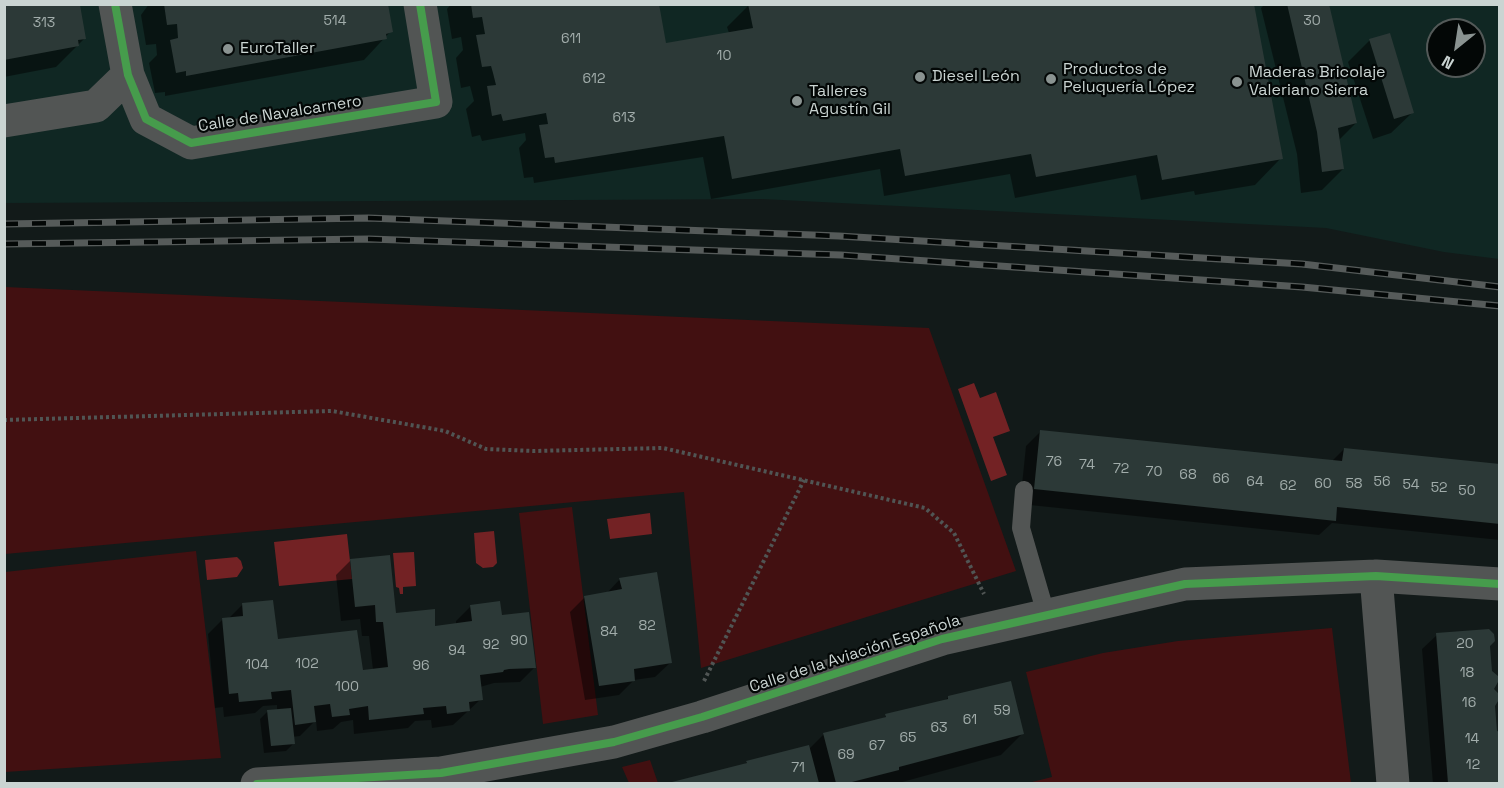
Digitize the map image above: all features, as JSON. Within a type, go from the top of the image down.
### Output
[{"type":"street","name":"Calle de Navalcarnero","points":[[115,4],[128,75],[146,119],[191,143],[436,102],[420,4]]},
{"type":"street","points":[[4,120],[96,106],[128,75]]},
{"type":"street","points":[[1376,576],[1393,783]]},
{"type":"street","name":"Calle de la Aviación Española","points":[[257,783],[444,778],[614,742],[702,717],[942,639],[1185,584],[1376,576],[1500,584]]},
{"type":"lane","points":[[1024,490],[1022,528],[1046,614]]},
{"type":"path","points":[[4,420],[332,411],[445,431],[486,449],[534,451],[663,448],[924,508],[954,533],[999,625]]},
{"type":"path","points":[[702,717],[700,688],[804,480]]},
{"type":"shaded area","points":[[4,5],[1499,5],[1499,259],[1444,252],[1326,228],[763,199],[5,203]]},
{"type":"shaded area","points":[[5,287],[929,328],[1016,571],[701,668],[684,492],[5,554]]},
{"type":"shaded area","points":[[974,383],[980,398],[996,392],[1010,431],[993,437],[1007,475],[991,481],[958,389]]},
{"type":"shaded area","points":[[572,507],[598,715],[543,724],[519,513]]},
{"type":"shaded area","points":[[650,513],[652,534],[610,539],[607,519]]},
{"type":"shaded area","points":[[494,531],[497,563],[493,567],[483,568],[476,563],[474,533]]},
{"type":"shaded area","points":[[347,534],[352,579],[279,586],[274,542]]},
{"type":"shaded area","points":[[196,551],[221,758],[5,772],[5,572]]},
{"type":"shaded area","points":[[414,552],[416,586],[403,587],[403,594],[400,594],[399,588],[396,587],[393,553]]},
{"type":"shaded area","points":[[237,557],[243,568],[237,577],[207,580],[205,560]]},
{"type":"shaded area","points":[[1332,628],[1351,783],[1028,783],[1052,777],[1026,672],[1103,653],[1178,641]]},
{"type":"shaded area","points":[[650,760],[658,783],[629,783],[622,767]]},
{"type":"building","points":[[164,4],[388,4],[393,32],[386,34],[387,39],[186,76],[186,71],[176,73],[170,40],[178,38],[177,24],[167,25]]},
{"type":"building","points":[[471,4],[659,4],[666,43],[753,28],[748,4],[1254,4],[1283,159],[1162,180],[1157,155],[1036,177],[1031,154],[905,176],[900,149],[732,179],[724,136],[555,163],[554,157],[545,158],[539,125],[548,124],[546,113],[503,121],[501,114],[492,116],[487,86],[496,85],[491,66],[482,67],[476,35],[485,34],[482,17],[473,18]]},
{"type":"building","points":[[1287,4],[1329,4],[1357,123],[1338,128],[1344,169],[1322,172],[1317,132]]},
{"type":"building","points":[[4,5],[80,5],[86,39],[78,40],[79,46],[4,60]]},
{"type":"building","points":[[1390,33],[1414,113],[1394,119],[1369,39]]},
{"type":"building","points":[[1040,430],[1342,461],[1344,448],[1500,464],[1500,524],[1337,507],[1336,521],[1034,489]]},
{"type":"building","points":[[390,555],[396,613],[435,609],[435,626],[472,621],[470,605],[500,601],[502,615],[529,612],[536,668],[509,669],[480,675],[483,700],[469,702],[470,711],[447,714],[446,706],[423,708],[424,714],[369,720],[368,706],[349,709],[350,715],[332,717],[330,704],[314,706],[316,722],[295,725],[291,690],[271,692],[272,699],[239,702],[238,693],[229,694],[222,618],[243,616],[242,603],[273,600],[278,639],[357,630],[363,670],[388,667],[383,622],[376,622],[375,605],[355,607],[350,559]]},
{"type":"building","points":[[657,572],[672,663],[634,669],[635,681],[599,686],[584,596],[622,589],[619,578]]},
{"type":"building","points":[[1489,629],[1494,634],[1495,641],[1490,646],[1492,671],[1498,676],[1494,689],[1500,698],[1495,706],[1497,731],[1500,732],[1500,783],[1448,783],[1436,633]]},
{"type":"building","points":[[1011,681],[1024,734],[899,767],[899,770],[848,783],[836,783],[823,733],[886,717],[885,714],[948,699],[948,696]]},
{"type":"building","points":[[291,708],[295,744],[271,746],[267,710]]},
{"type":"building","points":[[809,745],[819,783],[668,783],[747,763],[746,761]]},
{"type":"railway","points":[[4,224],[368,218],[839,236],[1302,264],[1500,287]]},
{"type":"railway","points":[[4,244],[369,239],[841,255],[1302,287],[1500,306]]},
{"type":"cycle path","points":[[115,4],[128,75],[146,119],[191,143],[436,102],[420,4]]},
{"type":"cycle path","points":[[257,784],[441,773],[614,742],[702,717],[942,639],[1185,584],[1376,576],[1500,584]]},
{"type":"place","name":"EuroTaller","points":[[228,49]]},
{"type":"place","name":"Diesel León","points":[[920,77]]},
{"type":"place","name":"Productos de Peluquería López","points":[[1051,79]]},
{"type":"place","name":"Maderas Bricolaje Valeriano Sierra","points":[[1237,82]]},
{"type":"place","name":"Talleres Agustín Gil","points":[[797,101]]}]
